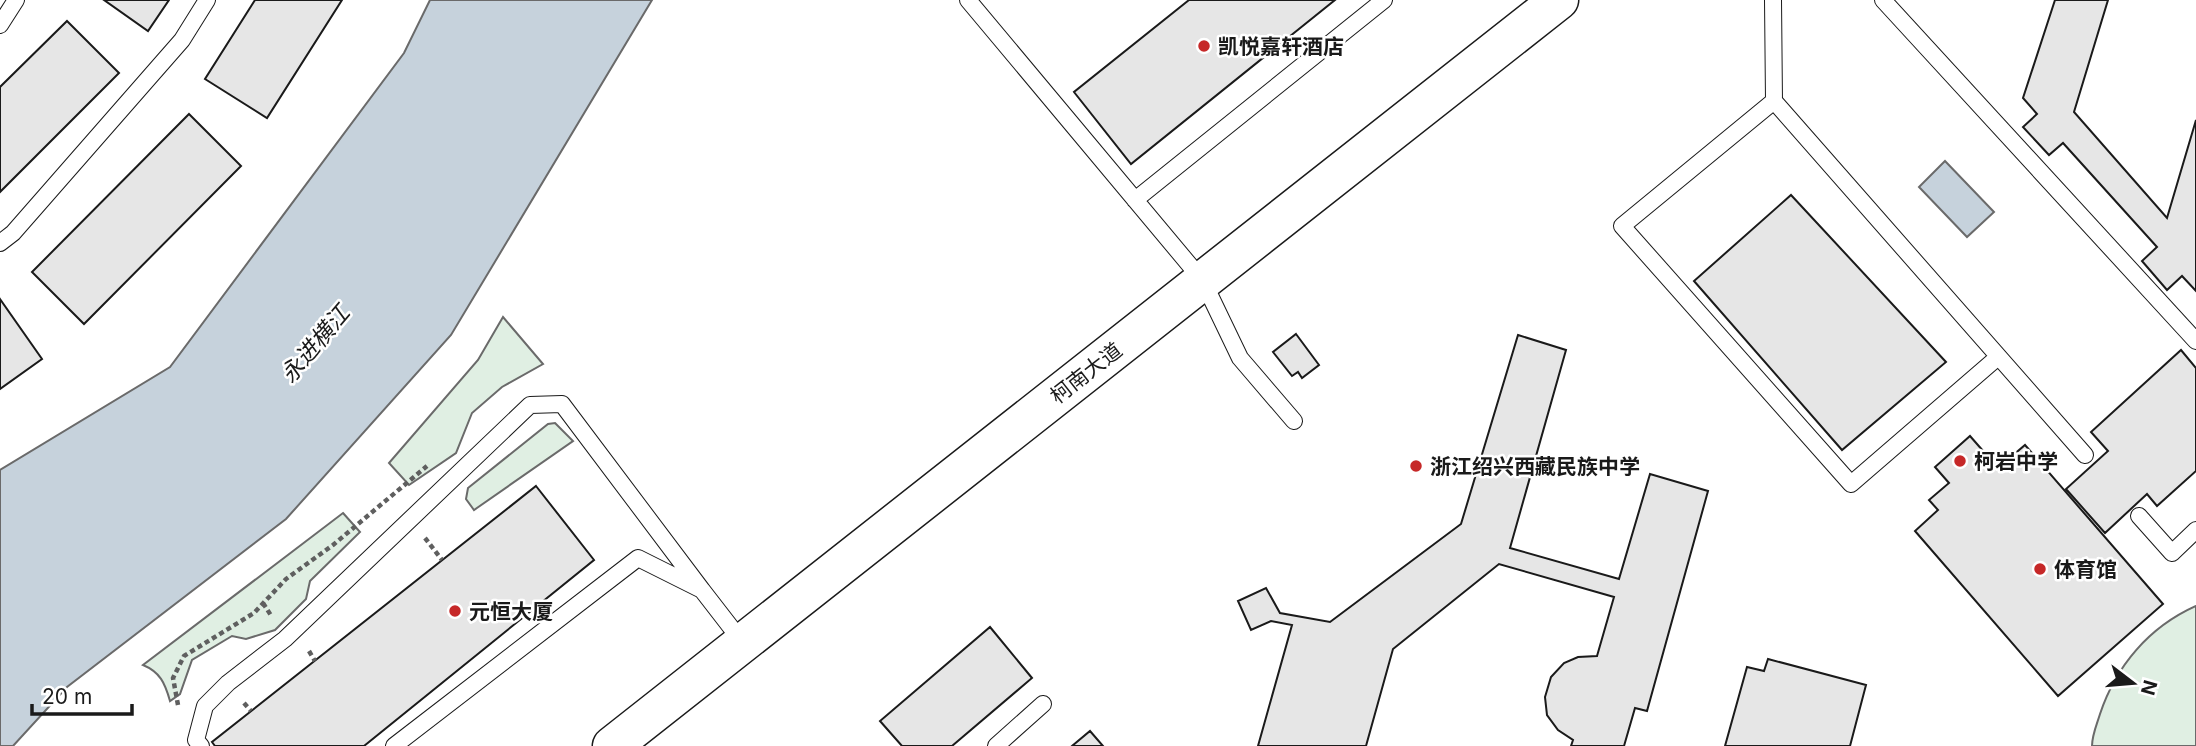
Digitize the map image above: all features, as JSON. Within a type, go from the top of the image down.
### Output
[{"type":"main road","name":"柯南大道","points":[[612,746],[1559,0]]},
{"type":"lane","points":[[0,25],[16,0]]},
{"type":"lane","points":[[0,243],[13,233],[182,40],[207,0]]},
{"type":"lane","points":[[968,0],[1203,281],[1240,358],[1294,421]]},
{"type":"lane","points":[[1135,200],[1384,0]]},
{"type":"lane","points":[[1773,0],[1774,101],[2085,455]]},
{"type":"lane","points":[[1883,0],[2196,341]]},
{"type":"lane","points":[[1774,101],[1622,226],[1851,484],[1998,357]]},
{"type":"lane","points":[[198,743],[205,706],[228,683],[285,639],[530,405],[562,404],[743,643]]},
{"type":"lane","points":[[2139,516],[2172,552],[2196,530]]},
{"type":"lane","points":[[394,746],[638,558],[702,590]]},
{"type":"lane","points":[[996,746],[1043,704]]},
{"type":"path","points":[[198,743],[178,706],[173,678],[184,656],[254,613],[286,579],[333,545],[422,469],[450,451],[467,466]]},
{"type":"green space","points":[[503,317],[543,364],[502,387],[472,413],[456,453],[409,485],[389,463],[478,360]]},
{"type":"green space","points":[[555,423],[573,441],[474,510],[466,499],[468,488],[548,424]]},
{"type":"green space","points":[[343,513],[360,532],[310,581],[306,599],[275,630],[246,639],[232,636],[192,660],[180,694],[170,701],[161,679],[143,665]]},
{"type":"green space","points":[[2196,606],[2196,746],[2092,746],[2107,696],[2125,664],[2163,625]]},
{"type":"water","name":"永进横江","points":[[430,0],[652,0],[451,335],[286,519],[67,687],[13,746],[0,746],[0,470],[170,367],[404,53]]},
{"type":"water","points":[[1945,161],[1994,212],[1967,237],[1919,187]]},
{"type":"building","points":[[104,0],[169,0],[148,31]]},
{"type":"building","points":[[255,0],[342,0],[267,118],[205,79]]},
{"type":"building","name":"凯悦嘉轩酒店","points":[[1189,0],[1335,0],[1131,164],[1074,92]]},
{"type":"building","points":[[2055,0],[2108,0],[2074,112],[2167,218],[2196,120],[2196,291],[2182,276],[2167,290],[2142,261],[2157,247],[2063,143],[2049,155],[2023,127],[2037,114],[2023,98]]},
{"type":"building","points":[[67,21],[119,73],[0,192],[0,87]]},
{"type":"building","points":[[189,114],[241,166],[84,324],[32,272]]},
{"type":"building","points":[[1791,195],[1946,362],[1842,450],[1694,281]]},
{"type":"building","points":[[0,299],[42,359],[0,389]]},
{"type":"building","points":[[1296,334],[1319,365],[1302,378],[1298,372],[1292,376],[1273,352]]},
{"type":"building","points":[[1518,335],[1566,350],[1510,548],[1619,579],[1650,474],[1708,491],[1647,711],[1635,708],[1624,746],[1571,746],[1573,740],[1558,730],[1547,715],[1545,697],[1551,677],[1564,663],[1578,657],[1597,656],[1614,597],[1499,564],[1393,649],[1366,746],[1258,746],[1292,625],[1271,621],[1251,630],[1238,601],[1266,588],[1280,613],[1330,622],[1461,524]]},
{"type":"building","points":[[2181,350],[2196,368],[2196,471],[2157,506],[2147,494],[2105,533],[2066,489],[2108,451],[2091,432]]},
{"type":"building","name":"体育馆","points":[[1970,436],[1998,468],[2025,445],[2163,604],[2058,696],[1915,531],[1938,510],[1929,500],[1949,483],[1935,467]]},
{"type":"building","name":"元恒大厦","points":[[536,486],[594,560],[364,746],[215,746],[212,742]]},
{"type":"building","points":[[990,627],[1032,678],[952,746],[902,746],[880,721]]},
{"type":"building","points":[[1768,659],[1866,685],[1850,746],[1725,746],[1747,667],[1764,671]]},
{"type":"building","points":[[1090,731],[1103,746],[1072,746]]},
{"type":"place","name":"凯悦嘉轩酒店","points":[[1204,46]]},
{"type":"place","name":"柯岩中学","points":[[1960,461]]},
{"type":"place","name":"浙江绍兴西藏民族中学","points":[[1416,466]]},
{"type":"place","name":"体育馆","points":[[2040,569]]},
{"type":"place","name":"元恒大厦","points":[[455,611]]}]
